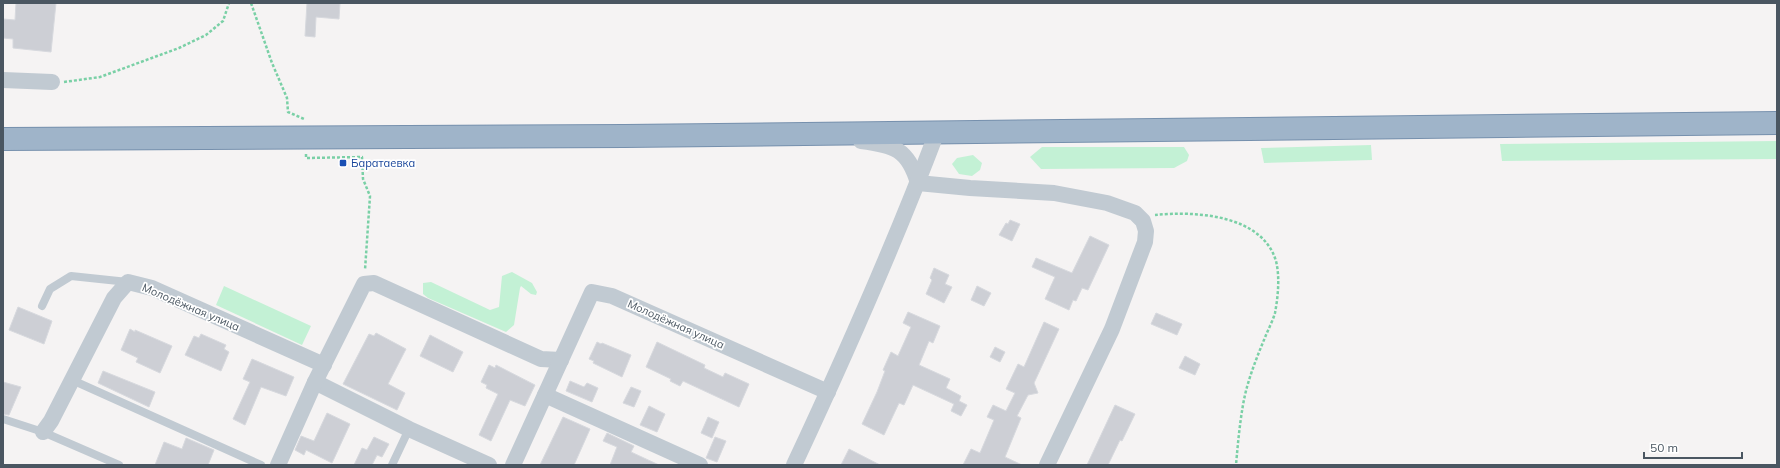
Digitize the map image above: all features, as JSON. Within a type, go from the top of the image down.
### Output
[{"type":"highway","points":[[3,139],[787,134],[1777,123]]},
{"type":"street","points":[[3,80],[52,82]]},
{"type":"street","points":[[794,465],[828,392],[918,183],[937,132]]},
{"type":"street","points":[[787,134],[879,143],[895,149],[906,156],[913,166],[918,183]]},
{"type":"street","points":[[918,183],[1054,193],[1107,203],[1135,212],[1143,221],[1146,231],[1145,242],[1112,329],[1047,465]]},
{"type":"street","name":"Молодёжная улица","points":[[43,432],[51,421],[114,298],[128,282],[152,288],[324,364]]},
{"type":"street","points":[[278,465],[315,382],[364,284],[374,283],[541,359],[561,360]]},
{"type":"street","name":"Молодёжная улица","points":[[513,465],[592,292],[612,296],[828,392]]},
{"type":"street","points":[[315,382],[489,465]]},
{"type":"street","points":[[545,395],[700,465]]},
{"type":"lane","points":[[42,306],[50,289],[71,276],[128,282]]},
{"type":"lane","points":[[72,380],[261,465]]},
{"type":"lane","points":[[3,419],[43,432],[119,465]]},
{"type":"lane","points":[[392,465],[409,428]]},
{"type":"path","points":[[52,82],[100,77],[179,48],[206,35],[223,21],[229,3]]},
{"type":"path","points":[[251,3],[272,63],[287,98],[288,112],[304,119]]},
{"type":"path","points":[[305,150],[306,158],[362,157],[362,179],[370,196],[364,284]]},
{"type":"path","points":[[1138,216],[1180,212],[1224,218],[1237,223],[1256,234],[1268,246],[1276,261],[1278,289],[1275,314],[1246,388],[1236,465]]},
{"type":"green space","points":[[1777,141],[1777,159],[1502,161],[1500,144]]},
{"type":"green space","points":[[1371,145],[1372,160],[1264,163],[1261,148]]},
{"type":"green space","points":[[1042,147],[1184,147],[1189,155],[1187,161],[1174,168],[1041,169],[1030,157]]},
{"type":"green space","points":[[973,155],[982,163],[980,170],[972,176],[959,174],[952,164],[957,158]]},
{"type":"green space","points":[[512,272],[532,283],[537,292],[536,295],[531,294],[521,286],[514,325],[506,332],[428,298],[423,294],[423,283],[431,282],[490,310],[499,307],[502,276]]},
{"type":"green space","points":[[224,286],[311,326],[302,345],[216,305]]},
{"type":"building","points":[[16,3],[56,3],[51,52],[13,48],[13,39],[3,38],[3,19],[15,20]]},
{"type":"building","points":[[307,3],[340,3],[339,19],[316,17],[315,37],[305,36]]},
{"type":"building","points":[[1010,220],[1020,224],[1012,241],[999,235],[1006,223],[1008,224]]},
{"type":"building","points":[[1090,236],[1109,245],[1088,290],[1082,288],[1076,301],[1073,300],[1069,310],[1045,299],[1055,277],[1032,267],[1036,258],[1072,273]]},
{"type":"building","points":[[934,268],[949,275],[945,284],[952,287],[944,303],[926,294],[932,280],[930,278]]},
{"type":"building","points":[[977,286],[991,293],[984,306],[971,300]]},
{"type":"building","points":[[18,307],[52,321],[44,344],[9,330]]},
{"type":"building","points":[[908,312],[940,326],[933,343],[929,341],[919,365],[950,379],[946,388],[961,396],[959,401],[967,405],[961,416],[951,411],[954,404],[913,385],[904,405],[899,403],[884,435],[862,424],[877,392],[885,371],[883,370],[891,352],[898,356],[911,327],[903,323]]},
{"type":"building","points":[[1156,313],[1182,324],[1177,335],[1151,324]]},
{"type":"building","points":[[1044,322],[1059,329],[1034,383],[1038,393],[1028,395],[1017,416],[1021,418],[1005,457],[1022,465],[963,465],[971,449],[980,453],[994,420],[987,417],[993,405],[1006,411],[1015,393],[1006,389],[1018,364],[1024,367]]},
{"type":"building","points":[[130,329],[172,346],[160,373],[136,362],[138,358],[121,350]]},
{"type":"building","points":[[376,333],[406,349],[388,384],[405,393],[397,410],[343,384],[369,334],[374,336]]},
{"type":"building","points":[[201,334],[226,345],[224,349],[229,352],[221,371],[185,355],[194,336],[199,338]]},
{"type":"building","points":[[430,335],[463,352],[453,372],[420,356]]},
{"type":"building","points":[[597,342],[631,355],[622,377],[593,363],[594,361],[589,359]]},
{"type":"building","points":[[657,342],[705,365],[704,368],[723,377],[725,373],[749,384],[739,407],[683,381],[680,386],[670,381],[671,379],[646,367]]},
{"type":"building","points":[[995,347],[1005,352],[1000,362],[990,357]]},
{"type":"building","points":[[1185,356],[1200,364],[1195,375],[1179,368]]},
{"type":"building","points":[[252,359],[294,377],[286,396],[261,387],[245,425],[233,419],[250,382],[243,379]]},
{"type":"building","points":[[489,365],[495,368],[496,365],[535,385],[525,406],[510,400],[491,441],[479,435],[498,394],[486,388],[487,385],[481,382]]},
{"type":"building","points":[[103,371],[155,392],[149,407],[98,383]]},
{"type":"building","points":[[570,381],[584,387],[587,383],[598,388],[592,402],[566,391]]},
{"type":"building","points":[[3,382],[21,387],[9,415],[3,414]]},
{"type":"building","points":[[631,387],[641,391],[634,407],[623,403]]},
{"type":"building","points":[[1115,405],[1135,414],[1108,465],[1087,465]]},
{"type":"building","points":[[649,406],[665,414],[657,432],[640,425]]},
{"type":"building","points":[[327,413],[350,424],[332,463],[306,450],[304,455],[295,450],[301,436],[314,441]]},
{"type":"building","points":[[563,417],[590,429],[574,465],[540,465]]},
{"type":"building","points":[[708,417],[719,422],[712,438],[701,433]]},
{"type":"building","points":[[607,433],[634,446],[631,452],[659,465],[610,465],[617,447],[603,441]]},
{"type":"building","points":[[374,437],[389,444],[382,457],[377,455],[372,465],[354,465],[362,448],[367,450]]},
{"type":"building","points":[[715,437],[726,441],[717,462],[706,458]]},
{"type":"building","points":[[186,438],[214,450],[208,465],[155,465],[164,442],[182,449]]},
{"type":"building","points":[[849,449],[880,465],[841,465]]},
{"type":"place","name":"Баратаевка","points":[[343,163]]}]
